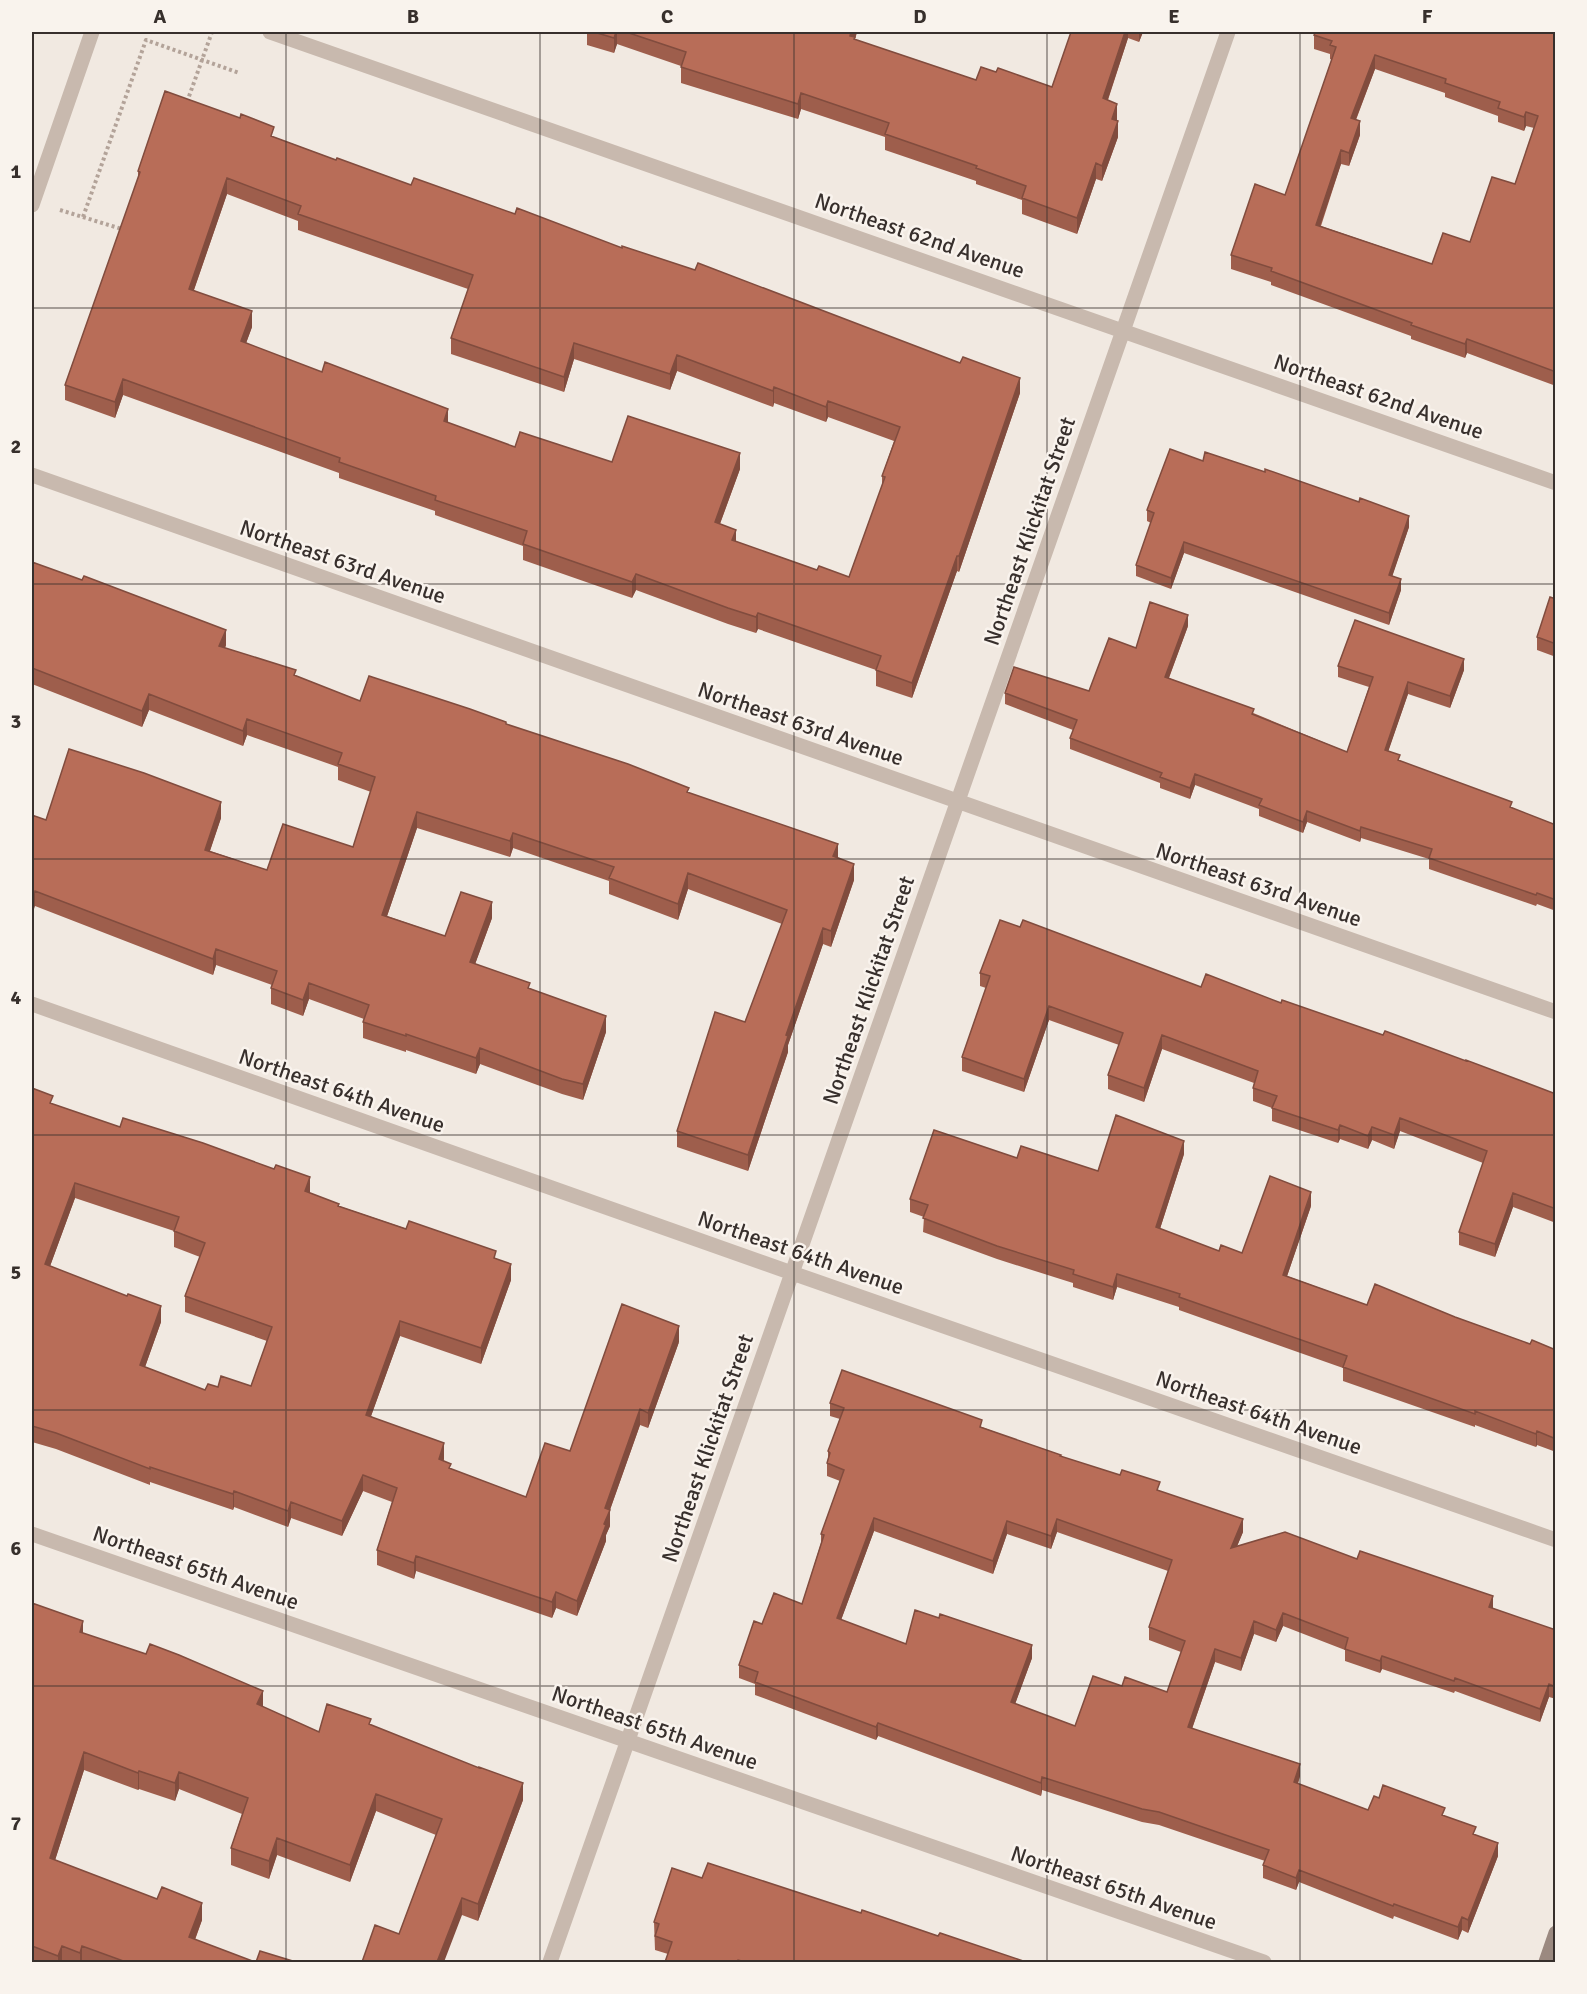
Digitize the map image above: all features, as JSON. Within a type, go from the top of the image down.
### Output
[{"type":"main road","points":[[1546,1962],[1556,1933]]},
{"type":"street","points":[[32,203],[92,32]]},
{"type":"street","name":"Northeast 62nd Avenue","points":[[270,32],[1556,483]]},
{"type":"street","name":"Northeast Klickitat Street","points":[[550,1962],[1228,32]]},
{"type":"street","name":"Northeast 63rd Avenue","points":[[32,475],[1556,1012]]},
{"type":"street","name":"Northeast 64th Avenue","points":[[32,1004],[1556,1540]]},
{"type":"street","name":"Northeast 65th Avenue","points":[[32,1534],[1264,1962]]},
{"type":"path","points":[[187,103],[212,32]]},
{"type":"path","points":[[83,217],[146,40],[239,73]]},
{"type":"path","points":[[32,203],[125,231]]},
{"type":"building","points":[[594,32],[616,32],[614,38]]},
{"type":"building","points":[[626,32],[851,32],[850,36],[855,37],[854,39],[976,80],[981,67],[996,72],[998,68],[1052,87],[1071,32],[1125,32],[1103,98],[1117,104],[1112,119],[1118,121],[1102,166],[1096,163],[1077,218],[1022,198],[1026,186],[976,168],[977,166],[885,134],[889,123],[801,93],[798,104],[681,67],[686,52]]},
{"type":"building","points":[[1316,32],[1556,32],[1556,372],[1467,339],[1465,344],[1411,325],[1412,323],[1271,271],[1272,268],[1231,255],[1255,184],[1285,195],[1336,47],[1330,45],[1332,41],[1314,35]],"holes":[[[1375,55],[1446,79],[1445,83],[1500,102],[1498,108],[1524,117],[1526,112],[1538,116],[1515,184],[1492,177],[1470,242],[1443,233],[1432,264],[1316,225],[1341,150],[1349,153],[1360,121],[1351,118]]]},
{"type":"building","points":[[165,91],[240,118],[241,114],[274,127],[271,136],[336,160],[337,158],[411,185],[414,178],[515,214],[517,208],[622,248],[622,246],[695,270],[698,263],[960,363],[963,357],[1020,378],[959,556],[957,556],[912,683],[876,670],[881,656],[758,613],[756,617],[728,608],[636,574],[632,582],[523,544],[527,531],[435,500],[436,496],[339,462],[340,458],[123,379],[115,402],[65,385],[140,172],[138,171]],"holes":[[[227,178],[301,206],[298,214],[473,275],[451,338],[564,377],[574,343],[670,374],[677,355],[773,391],[774,387],[826,407],[828,401],[900,427],[882,476],[885,477],[849,577],[819,566],[817,570],[732,540],[736,530],[715,522],[740,453],[628,416],[612,462],[520,432],[515,447],[444,421],[448,409],[325,362],[322,372],[241,341],[252,311],[189,289]]]},
{"type":"building","points":[[1170,449],[1203,461],[1205,452],[1265,472],[1265,469],[1359,502],[1360,498],[1409,516],[1389,575],[1401,579],[1389,613],[1184,542],[1171,578],[1136,565],[1154,513],[1147,510]]},
{"type":"building","points":[[32,562],[82,580],[84,576],[226,630],[219,646],[296,670],[294,675],[360,701],[369,676],[628,764],[689,788],[687,792],[838,844],[833,856],[854,864],[831,931],[823,928],[748,1155],[677,1131],[715,1012],[745,1022],[787,910],[688,873],[678,904],[609,878],[614,867],[513,833],[510,841],[417,812],[382,915],[445,936],[461,892],[492,902],[470,962],[530,983],[528,988],[606,1016],[583,1084],[562,1079],[480,1048],[476,1058],[363,1022],[369,1005],[309,983],[303,1000],[271,988],[277,971],[216,949],[213,959],[35,891],[32,900],[32,815],[46,820],[69,749],[144,773],[221,802],[205,850],[267,870],[283,824],[353,847],[375,777],[338,764],[342,753],[247,719],[243,731],[149,694],[142,711],[32,668]]},
{"type":"building","points":[[1550,597],[1556,599],[1556,644],[1537,637]]},
{"type":"building","points":[[1150,602],[1188,615],[1165,677],[1254,709],[1252,714],[1347,752],[1373,677],[1338,666],[1355,620],[1464,659],[1450,696],[1408,682],[1385,750],[1400,755],[1398,760],[1512,802],[1510,807],[1556,825],[1556,900],[1429,858],[1432,849],[1361,827],[1360,831],[1307,811],[1303,822],[1259,805],[1262,799],[1195,774],[1190,788],[1160,777],[1162,773],[1070,738],[1077,720],[1005,693],[1014,667],[1089,691],[1109,638],[1136,648]]},
{"type":"building","points":[[1000,920],[1020,927],[1023,920],[1201,987],[1206,974],[1281,1003],[1282,1000],[1383,1035],[1385,1031],[1556,1094],[1556,1209],[1513,1193],[1495,1244],[1459,1232],[1487,1151],[1400,1118],[1394,1135],[1372,1127],[1368,1136],[1340,1125],[1338,1130],[1272,1108],[1277,1096],[1253,1088],[1258,1071],[1162,1035],[1144,1088],[1108,1075],[1123,1033],[1049,1006],[1024,1079],[962,1057],[990,976],[980,973]]},
{"type":"building","points":[[32,1088],[53,1096],[50,1103],[120,1127],[123,1118],[203,1143],[274,1169],[276,1165],[310,1177],[305,1191],[339,1204],[338,1206],[406,1229],[409,1221],[496,1251],[494,1258],[511,1264],[481,1348],[400,1321],[366,1415],[444,1443],[439,1459],[451,1464],[449,1468],[526,1497],[545,1443],[570,1451],[622,1304],[679,1326],[648,1413],[640,1409],[605,1508],[610,1510],[604,1524],[606,1525],[577,1601],[556,1592],[552,1602],[416,1556],[414,1563],[377,1550],[397,1488],[363,1475],[342,1521],[291,1502],[288,1511],[234,1491],[233,1494],[150,1467],[150,1469],[32,1426]],"holes":[[[75,1183],[179,1217],[174,1231],[205,1243],[185,1296],[272,1327],[251,1386],[221,1376],[218,1387],[208,1384],[205,1390],[140,1365],[161,1306],[128,1294],[127,1296],[45,1264]]]},
{"type":"building","points":[[1116,1115],[1184,1141],[1156,1227],[1219,1251],[1221,1245],[1242,1253],[1270,1176],[1311,1192],[1283,1275],[1367,1305],[1375,1284],[1455,1317],[1530,1344],[1532,1340],[1556,1350],[1556,1439],[1537,1431],[1536,1434],[1475,1411],[1475,1414],[1343,1367],[1347,1356],[1179,1297],[1180,1294],[1117,1274],[1113,1287],[1073,1274],[1074,1270],[997,1246],[923,1218],[928,1205],[910,1199],[934,1130],[1017,1158],[1021,1146],[1098,1171]]},
{"type":"building","points":[[842,1370],[982,1420],[980,1427],[1060,1456],[1120,1475],[1122,1470],[1160,1482],[1157,1490],[1243,1519],[1231,1548],[1285,1532],[1357,1559],[1360,1551],[1493,1596],[1489,1607],[1556,1630],[1556,1687],[1549,1684],[1540,1709],[1455,1678],[1454,1681],[1382,1656],[1380,1661],[1345,1649],[1348,1638],[1283,1613],[1276,1630],[1254,1621],[1241,1658],[1215,1649],[1188,1727],[1300,1764],[1294,1782],[1368,1810],[1374,1796],[1379,1798],[1383,1785],[1445,1808],[1442,1815],[1476,1827],[1473,1834],[1498,1843],[1468,1920],[1462,1917],[1458,1927],[1394,1904],[1393,1906],[1299,1870],[1296,1878],[1263,1865],[1269,1850],[1159,1812],[1142,1809],[1042,1777],[1041,1783],[878,1723],[876,1727],[755,1682],[758,1672],[739,1665],[754,1621],[762,1624],[774,1593],[802,1604],[824,1535],[821,1534],[844,1470],[827,1463],[830,1453],[828,1451],[844,1408],[830,1403]],"holes":[[[874,1518],[993,1561],[1007,1521],[1051,1536],[1057,1519],[1172,1560],[1149,1627],[1185,1641],[1167,1692],[1125,1677],[1122,1686],[1093,1676],[1075,1726],[1011,1702],[1032,1645],[940,1614],[939,1618],[915,1610],[906,1644],[837,1618]]]},
{"type":"building","points":[[32,1603],[83,1621],[80,1632],[146,1654],[150,1644],[263,1691],[257,1704],[319,1732],[327,1704],[371,1719],[369,1724],[523,1783],[478,1904],[462,1898],[437,1962],[362,1962],[375,1925],[399,1934],[442,1819],[376,1794],[350,1865],[277,1838],[269,1861],[231,1848],[248,1798],[179,1772],[175,1783],[139,1771],[138,1773],[84,1752],[50,1858],[157,1899],[162,1887],[202,1903],[189,1937],[255,1962],[126,1962],[82,1946],[80,1953],[62,1946],[58,1956],[32,1946]]},
{"type":"building","points":[[708,1863],[861,1913],[862,1910],[938,1936],[940,1933],[1026,1962],[746,1962],[738,1960],[737,1962],[665,1962],[672,1942],[655,1936],[659,1924],[654,1922],[672,1868],[702,1878]]},
{"type":"building","points":[[260,1951],[296,1962],[256,1962]]}]
